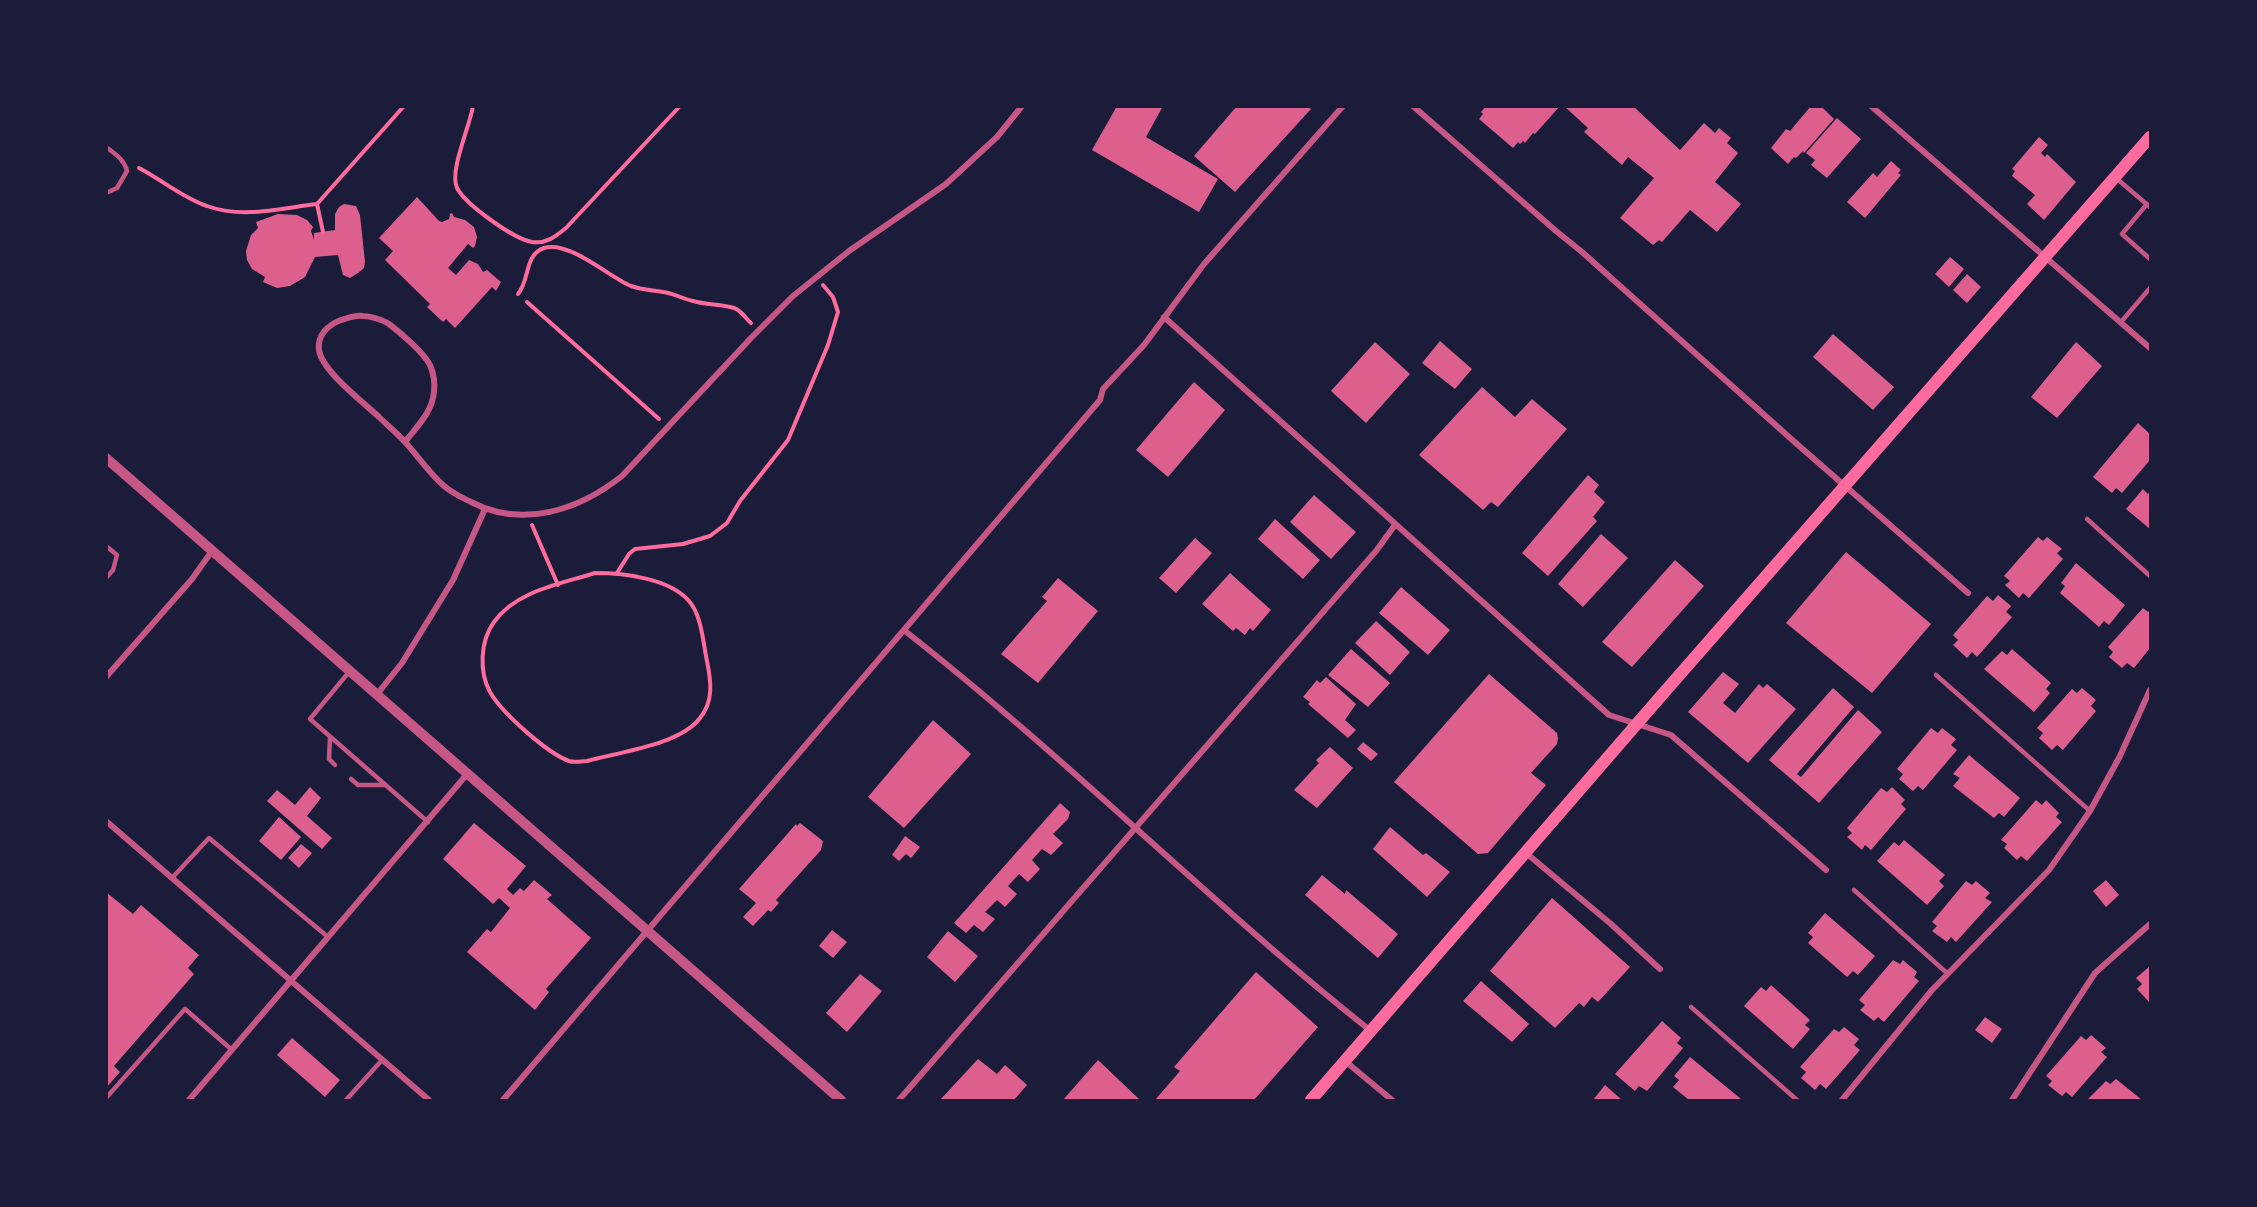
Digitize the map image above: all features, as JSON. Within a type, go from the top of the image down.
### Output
[{"type":"main road","points":[[1311,1101],[2151,136]]},
{"type":"street","points":[[405,441],[431,408],[435,392],[434,376],[430,364],[387,322],[364,316],[335,322],[323,332],[318,341],[319,353],[328,369],[405,441],[442,485],[452,493],[485,510],[507,515],[528,516],[575,505],[609,487],[622,476],[793,296],[849,251],[946,184],[997,137],[1022,106]]},
{"type":"street","points":[[503,1101],[1100,400],[1103,389],[1144,345],[1204,264],[1343,106]]},
{"type":"street","points":[[1413,106],[1637,300],[1968,593]]},
{"type":"street","points":[[1871,106],[2151,348]]},
{"type":"street","points":[[1164,317],[1609,715],[1671,735],[1826,870]]},
{"type":"street","points":[[106,458],[378,693],[841,1101]]},
{"type":"street","points":[[378,693],[402,663],[453,580],[485,510]]},
{"type":"street","points":[[899,1101],[1376,551],[1395,525]]},
{"type":"street","points":[[106,677],[192,579],[213,550]]},
{"type":"street","points":[[905,631],[1135,827],[1313,985],[1371,1031]]},
{"type":"street","points":[[1842,1101],[1932,990],[2049,870],[2090,811],[2119,758],[2151,690]]},
{"type":"street","points":[[189,1101],[428,822],[468,772]]},
{"type":"street","points":[[106,821],[429,1101]]},
{"type":"street","points":[[1526,853],[1611,924],[1660,969]]},
{"type":"street","points":[[2013,1100],[2095,973],[2151,924]]},
{"type":"street","points":[[1346,1061],[1392,1101]]},
{"type":"lane","points":[[106,147],[120,158],[127,171],[125,178],[117,188],[106,193]]},
{"type":"lane","points":[[2115,176],[2149,206],[2121,234],[2151,259]]},
{"type":"lane","points":[[2121,322],[2151,288]]},
{"type":"lane","points":[[2086,519],[2151,576]]},
{"type":"lane","points":[[106,546],[117,555],[113,570],[106,578]]},
{"type":"lane","points":[[351,670],[310,719],[428,822]]},
{"type":"lane","points":[[1936,675],[2090,811]]},
{"type":"lane","points":[[330,737],[329,759],[335,765]]},
{"type":"lane","points":[[351,779],[358,785],[386,784]]},
{"type":"lane","points":[[172,878],[208,838],[328,937]]},
{"type":"lane","points":[[1854,890],[1948,974]]},
{"type":"lane","points":[[1691,1007],[1797,1101]]},
{"type":"lane","points":[[106,1098],[185,1009],[232,1050]]},
{"type":"lane","points":[[346,1101],[382,1060]]},
{"type":"path","points":[[120,158],[199,203],[229,212],[249,212],[317,204],[404,106]]},
{"type":"path","points":[[474,106],[456,173],[457,188],[469,202],[492,221],[520,238],[532,242],[544,242],[566,228],[680,106]]},
{"type":"path","points":[[317,204],[323,232]]},
{"type":"path","points":[[553,238],[552,243],[558,248]]},
{"type":"path","points":[[532,242],[537,248],[536,253]]},
{"type":"path","points":[[518,294],[525,285],[531,259],[536,253],[546,248],[558,248],[577,254],[628,285],[736,309],[758,331]]},
{"type":"path","points":[[617,573],[635,549],[695,542],[726,523],[740,501],[788,440],[828,345],[838,312],[833,297],[817,277]]},
{"type":"path","points":[[527,302],[668,427]]},
{"type":"path","points":[[528,516],[558,585]]},
{"type":"path","points":[[595,573],[617,573],[652,581],[675,590],[690,601],[699,622],[711,689],[708,705],[700,719],[679,735],[587,761],[572,762],[538,742],[506,711],[490,692],[482,658],[493,624],[509,606],[526,596],[595,573]]},
{"type":"building","points":[[1117,106],[1163,106],[1146,137],[1218,179],[1199,212],[1092,150]]},
{"type":"building","points":[[1237,106],[1308,106],[1311,109],[1235,192],[1194,156]]},
{"type":"building","points":[[1486,106],[1560,106],[1525,143],[1518,142],[1513,148],[1479,119]]},
{"type":"building","points":[[1564,106],[1633,106],[1680,150],[1704,123],[1715,133],[1719,128],[1731,138],[1727,143],[1738,153],[1715,182],[1741,204],[1717,232],[1690,210],[1662,242],[1659,240],[1653,245],[1620,218],[1654,178],[1628,157],[1622,165],[1584,132],[1588,128]]},
{"type":"building","points":[[1811,106],[1821,106],[1834,119],[1804,153],[1803,151],[1796,158],[1794,157],[1788,164],[1771,148],[1786,129],[1790,131]]},
{"type":"building","points":[[1837,118],[1861,139],[1827,178],[1811,165],[1815,160],[1806,153]]},
{"type":"building","points":[[2039,137],[2048,145],[2041,153],[2045,157],[2047,154],[2076,182],[2044,220],[2027,204],[2035,195],[2012,176],[2015,171],[2012,169]]},
{"type":"building","points":[[1891,161],[1901,170],[1898,173],[1901,175],[1865,218],[1847,202],[1873,173],[1877,177]]},
{"type":"building","points":[[417,197],[439,221],[449,219],[452,213],[454,217],[465,220],[474,227],[477,237],[475,246],[473,248],[468,244],[448,268],[456,275],[469,260],[478,264],[483,272],[487,270],[501,282],[496,291],[492,287],[455,328],[446,319],[443,322],[427,307],[430,304],[385,260],[393,251],[379,238]]},
{"type":"building","points":[[344,204],[356,206],[360,215],[365,262],[364,268],[358,273],[350,278],[343,275],[338,255],[315,257],[305,277],[290,286],[277,288],[263,282],[265,277],[252,269],[247,260],[246,251],[251,235],[258,228],[256,222],[278,214],[297,215],[307,220],[313,227],[311,231],[314,240],[314,233],[335,230],[335,214]]},
{"type":"building","points":[[1950,257],[1964,269],[1949,287],[1935,274]]},
{"type":"building","points":[[1967,274],[1981,287],[1967,303],[1953,290]]},
{"type":"building","points":[[1833,334],[1894,387],[1873,410],[1813,357]]},
{"type":"building","points":[[1440,341],[1472,369],[1455,389],[1422,363]]},
{"type":"building","points":[[1375,342],[1410,374],[1366,423],[1331,391]]},
{"type":"building","points":[[2076,342],[2102,366],[2057,418],[2031,397]]},
{"type":"building","points":[[1194,382],[1225,410],[1168,477],[1136,450]]},
{"type":"building","points":[[1482,387],[1515,417],[1532,399],[1567,429],[1498,507],[1491,502],[1483,510],[1419,455]]},
{"type":"building","points":[[2138,423],[2150,434],[2150,460],[2122,493],[2116,488],[2112,493],[2093,477]]},
{"type":"building","points":[[1588,475],[1599,485],[1594,492],[1605,502],[1593,517],[1597,521],[1548,576],[1522,553]]},
{"type":"building","points":[[2143,489],[2148,494],[2150,491],[2150,529],[2126,509]]},
{"type":"building","points":[[1314,495],[1356,532],[1331,559],[1290,522]]},
{"type":"building","points":[[1275,519],[1320,560],[1303,579],[1258,539]]},
{"type":"building","points":[[1601,534],[1628,558],[1583,607],[1558,584]]},
{"type":"building","points":[[2038,537],[2043,541],[2047,537],[2062,549],[2057,553],[2063,559],[2029,598],[2023,593],[2019,598],[2005,585],[2010,581],[2004,576]]},
{"type":"building","points":[[1195,538],[1212,553],[1176,593],[1159,578]]},
{"type":"building","points":[[1846,552],[1931,624],[1872,693],[1786,623]]},
{"type":"building","points":[[1675,560],[1704,586],[1632,667],[1602,642]]},
{"type":"building","points":[[2076,563],[2125,605],[2109,625],[2104,621],[2099,627],[2060,593],[2065,586],[2061,583]]},
{"type":"building","points":[[1230,573],[1271,610],[1253,631],[1250,628],[1245,635],[1236,628],[1233,631],[1202,604]]},
{"type":"building","points":[[1058,578],[1098,611],[1038,683],[1001,654],[1047,601],[1042,597]]},
{"type":"building","points":[[1401,587],[1450,630],[1428,655],[1379,613]]},
{"type":"building","points":[[1998,595],[2011,606],[2006,612],[2012,617],[1977,657],[1972,652],[1967,658],[1953,645],[1958,640],[1953,635],[1987,596],[1993,601]]},
{"type":"building","points":[[2143,608],[2148,612],[2150,609],[2150,648],[2134,668],[2127,663],[2122,668],[2109,657],[2113,652],[2108,647]]},
{"type":"building","points":[[1376,621],[1410,652],[1390,675],[1355,643]]},
{"type":"building","points":[[1351,649],[1390,683],[1368,707],[1328,675]]},
{"type":"building","points":[[2012,649],[2051,683],[2046,689],[2050,693],[2034,712],[1984,669],[2002,651],[2007,655]]},
{"type":"building","points":[[1723,672],[1739,684],[1723,703],[1735,713],[1759,684],[1763,688],[1767,684],[1796,709],[1748,763],[1688,712]]},
{"type":"building","points":[[1489,674],[1557,733],[1558,738],[1557,744],[1531,773],[1546,785],[1488,853],[1478,854],[1394,782]]},
{"type":"building","points":[[1326,677],[1356,704],[1345,720],[1356,730],[1348,738],[1308,704],[1310,702],[1303,697],[1317,680],[1320,683]]},
{"type":"building","points":[[1833,688],[1854,707],[1797,774],[1801,777],[1858,710],[1882,732],[1819,803],[1769,760]]},
{"type":"building","points":[[2082,688],[2096,700],[2091,706],[2096,711],[2063,750],[2057,745],[2052,750],[2039,738],[2043,733],[2037,728],[2072,689],[2077,693]]},
{"type":"building","points":[[933,720],[971,754],[904,828],[868,797]]},
{"type":"building","points":[[1931,728],[1938,733],[1942,728],[1956,739],[1951,745],[1957,750],[1923,790],[1918,786],[1913,791],[1899,779],[1903,774],[1897,769]]},
{"type":"building","points":[[1363,742],[1378,754],[1371,761],[1357,749]]},
{"type":"building","points":[[1330,747],[1353,768],[1317,808],[1294,790],[1319,763],[1316,760]]},
{"type":"building","points":[[1969,755],[2020,798],[2004,817],[1999,813],[1994,818],[1953,786],[1960,778],[1953,774]]},
{"type":"building","points":[[310,787],[321,798],[307,816],[332,838],[322,849],[267,801],[277,790],[295,805]]},
{"type":"building","points":[[1892,787],[1905,800],[1901,804],[1906,809],[1871,850],[1865,845],[1862,850],[1847,837],[1852,833],[1847,828],[1881,788],[1887,792]]},
{"type":"building","points":[[2036,800],[2042,805],[2046,800],[2059,813],[2056,817],[2062,822],[2027,861],[2021,856],[2017,860],[2004,848],[2007,844],[2001,840]]},
{"type":"building","points":[[1060,803],[1070,812],[1068,819],[1053,834],[1063,843],[1051,855],[1042,849],[1032,860],[1040,869],[1028,882],[1019,874],[1008,886],[1017,894],[1005,907],[997,900],[985,912],[995,919],[983,932],[974,925],[966,933],[954,923]]},
{"type":"building","points":[[279,817],[301,837],[281,860],[259,841]]},
{"type":"building","points":[[474,823],[526,866],[507,889],[513,895],[520,888],[524,891],[534,880],[552,895],[547,899],[591,938],[546,989],[549,992],[535,1010],[467,952],[487,929],[491,932],[510,908],[499,898],[493,904],[443,859]]},
{"type":"building","points":[[800,823],[823,841],[821,850],[776,900],[779,903],[771,912],[768,910],[753,926],[743,917],[756,903],[739,889],[796,824],[797,826]]},
{"type":"building","points":[[1390,827],[1423,855],[1426,853],[1450,872],[1427,897],[1373,849]]},
{"type":"building","points":[[905,836],[920,847],[911,858],[906,854],[899,861],[892,855]]},
{"type":"building","points":[[1904,840],[1945,875],[1939,881],[1944,886],[1927,905],[1877,861],[1894,842],[1899,846]]},
{"type":"building","points":[[301,844],[312,853],[299,868],[288,858]]},
{"type":"building","points":[[1322,875],[1345,894],[1346,890],[1398,934],[1378,958],[1305,895]]},
{"type":"building","points":[[2106,880],[2119,895],[2106,907],[2093,891]]},
{"type":"building","points":[[1966,881],[1972,885],[1976,881],[1990,893],[1985,898],[1992,902],[1956,942],[1951,937],[1947,942],[1932,931],[1937,926],[1932,922]]},
{"type":"building","points":[[106,892],[133,914],[141,905],[199,955],[188,968],[194,974],[114,1066],[120,1072],[106,1088]]},
{"type":"building","points":[[1552,898],[1630,967],[1598,1002],[1592,997],[1584,1007],[1579,1003],[1555,1028],[1490,971]]},
{"type":"building","points":[[1825,913],[1875,956],[1858,975],[1853,971],[1847,977],[1808,943],[1813,937],[1808,933]]},
{"type":"building","points":[[832,930],[847,942],[833,958],[819,946]]},
{"type":"building","points":[[948,931],[978,956],[955,982],[927,957]]},
{"type":"building","points":[[1893,960],[1900,964],[1903,960],[1917,972],[1914,977],[1919,981],[1884,1022],[1878,1017],[1874,1021],[1860,1010],[1865,1005],[1859,1000]]},
{"type":"building","points":[[2150,966],[2149,1002],[2137,989],[2142,984],[2136,978]]},
{"type":"building","points":[[1256,972],[1318,1027],[1254,1100],[1155,1100],[1180,1071],[1174,1067]]},
{"type":"building","points":[[860,974],[882,991],[847,1032],[826,1013]]},
{"type":"building","points":[[1481,981],[1529,1024],[1512,1042],[1463,1001]]},
{"type":"building","points":[[1771,985],[1810,1020],[1805,1025],[1810,1029],[1793,1049],[1744,1006],[1761,987],[1766,991]]},
{"type":"building","points":[[1985,1017],[2002,1029],[1992,1043],[1975,1030]]},
{"type":"building","points":[[1662,1021],[1681,1038],[1677,1043],[1683,1048],[1647,1091],[1639,1086],[1635,1091],[1615,1074]]},
{"type":"building","points":[[1844,1027],[1859,1039],[1854,1045],[1860,1050],[1826,1089],[1820,1084],[1815,1090],[1801,1078],[1806,1072],[1800,1067],[1834,1029],[1839,1032]]},
{"type":"building","points":[[2091,1035],[2106,1048],[2101,1052],[2107,1057],[2072,1097],[2066,1092],[2062,1096],[2048,1085],[2052,1081],[2046,1076],[2081,1036],[2086,1040]]},
{"type":"building","points":[[292,1038],[340,1080],[325,1097],[277,1055]]},
{"type":"building","points":[[1690,1057],[1741,1099],[1689,1100],[1673,1087],[1679,1080],[1674,1076]]},
{"type":"building","points":[[978,1059],[997,1074],[1005,1065],[1027,1085],[1014,1100],[940,1100]]},
{"type":"building","points":[[1098,1060],[1140,1100],[1063,1100]]},
{"type":"building","points":[[2116,1079],[2142,1100],[2088,1099],[2106,1081],[2110,1084]]},
{"type":"building","points":[[1605,1085],[1622,1100],[1593,1100]]}]
